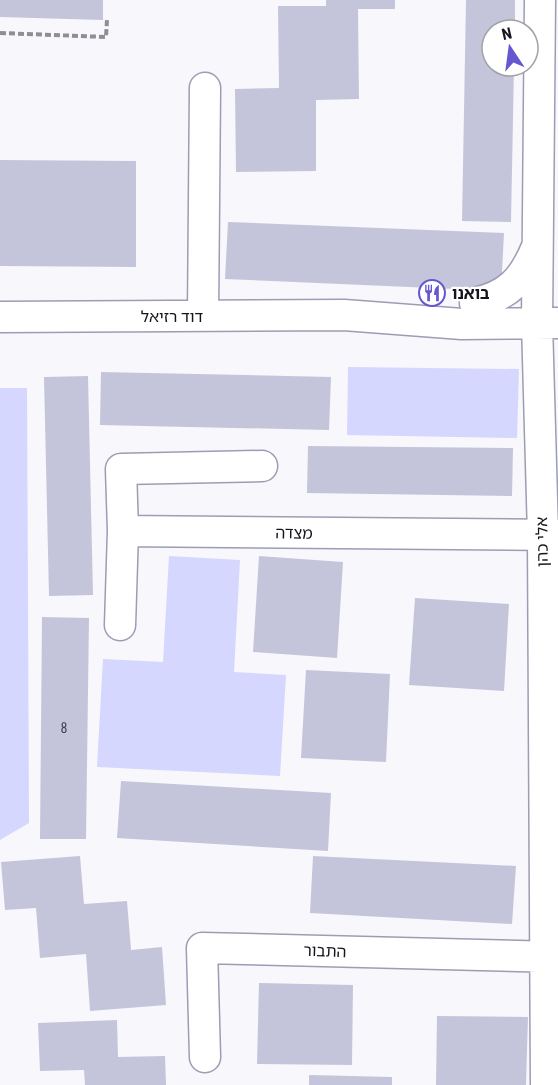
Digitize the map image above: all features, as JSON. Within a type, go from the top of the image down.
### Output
[{"type":"street","name":"אלי כהן","points":[[540,0],[537,246],[547,313],[550,535],[552,957],[546,1085]]},
{"type":"street","points":[[203,316],[205,88]]},
{"type":"street","points":[[475,303],[499,296],[517,282],[524,275],[537,246]]},
{"type":"street","name":"דוד רזיאל","points":[[344,315],[405,307],[475,303],[547,313]]},
{"type":"street","name":"דוד רזיאל","points":[[0,317],[344,315],[462,324],[547,313]]},
{"type":"street","points":[[120,625],[123,531],[121,469],[262,466]]},
{"type":"street","name":"מצדה","points":[[123,531],[550,535]]},
{"type":"street","name":"התבור","points":[[205,1057],[202,948],[552,957]]},
{"type":"path","points":[[0,33],[106,38],[107,20]]},
{"type":"shaded area","points":[[348,367],[519,369],[517,438],[347,435]]},
{"type":"shaded area","points":[[0,388],[27,388],[29,823],[0,840]]},
{"type":"shaded area","points":[[169,556],[240,560],[234,672],[286,675],[280,776],[97,767],[103,659],[163,662]]},
{"type":"building","points":[[0,0],[103,0],[103,20],[0,17]]},
{"type":"building","points":[[326,0],[395,0],[395,9],[358,9],[359,99],[316,100],[316,171],[236,172],[235,89],[279,88],[278,6],[326,6]]},
{"type":"building","points":[[466,0],[515,0],[515,18],[480,18],[480,78],[514,78],[511,222],[462,221]]},
{"type":"building","points":[[0,160],[136,161],[136,267],[0,266]]},
{"type":"building","points":[[228,222],[504,233],[501,291],[225,279]]},
{"type":"building","points":[[101,372],[331,377],[329,430],[100,425]]},
{"type":"building","points":[[88,376],[93,595],[49,596],[44,377]]},
{"type":"building","points":[[308,446],[513,448],[512,496],[307,493]]},
{"type":"building","points":[[259,556],[343,562],[337,658],[253,652]]},
{"type":"building","points":[[415,598],[509,604],[504,691],[409,685]]},
{"type":"building","points":[[42,617],[89,618],[86,839],[40,839]]},
{"type":"building","points":[[306,670],[390,674],[386,762],[301,758]]},
{"type":"building","points":[[121,781],[331,793],[328,851],[117,838]]},
{"type":"building","points":[[80,856],[84,904],[127,901],[131,950],[162,947],[166,1005],[90,1011],[86,954],[40,958],[36,908],[5,910],[1,862]]},
{"type":"building","points":[[313,856],[516,866],[512,924],[310,913]]},
{"type":"building","points":[[259,983],[353,985],[352,1065],[257,1064]]},
{"type":"building","points":[[437,1016],[528,1017],[526,1085],[436,1085]]},
{"type":"building","points":[[117,1020],[118,1057],[165,1056],[166,1085],[85,1085],[84,1070],[40,1071],[38,1023]]},
{"type":"building","points":[[309,1075],[392,1077],[392,1085],[309,1085]]},
{"type":"place","name":"בואנו","points":[[432,293]]}]
